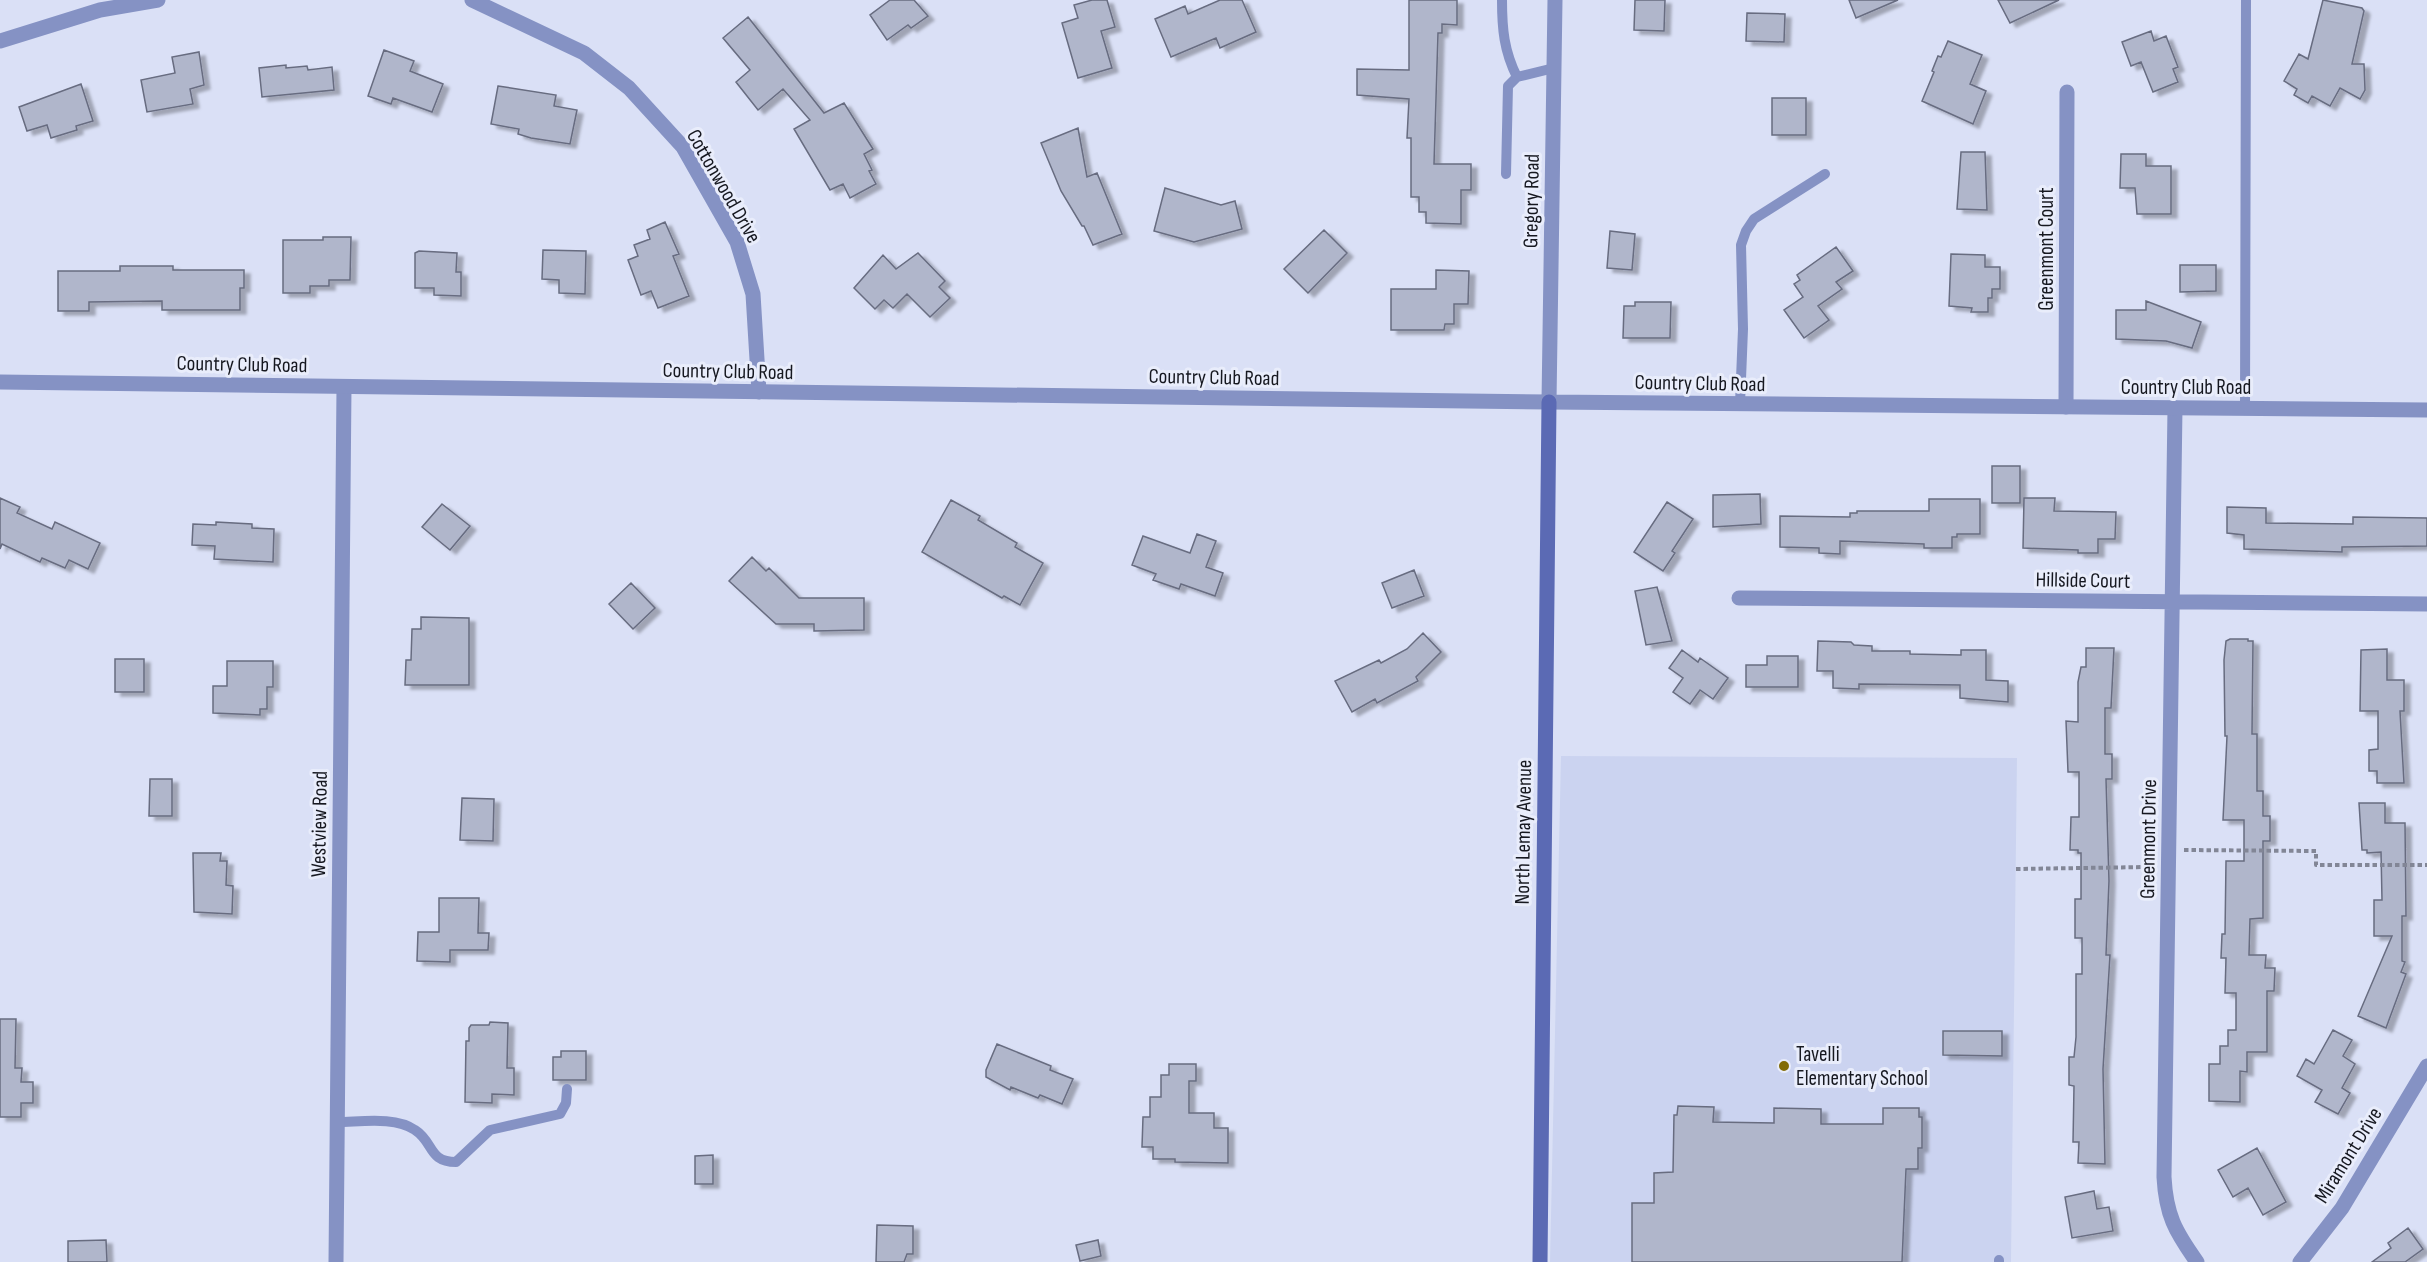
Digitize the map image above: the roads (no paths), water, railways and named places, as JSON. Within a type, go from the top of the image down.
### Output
[{"type":"main road","name":"North Lemay Avenue","points":[[1540,1262],[1549,402]]},
{"type":"street","points":[[0,41],[100,10],[158,0]]},
{"type":"street","name":"Cottonwood Drive","points":[[472,0],[584,53],[629,88],[683,147],[737,242],[753,294],[759,392]]},
{"type":"street","name":"Gregory Road","points":[[1549,402],[1555,0]]},
{"type":"street","name":"Greenmont Court","points":[[2066,407],[2067,92]]},
{"type":"street","name":"Country Club Road","points":[[0,382],[1549,402],[2427,410]]},
{"type":"street","name":"Westview Road","points":[[336,1262],[344,387]]},
{"type":"street","name":"Greenmont Drive","points":[[2175,408],[2165,1199],[2175,1231],[2197,1262]]},
{"type":"street","name":"Hillside Court","points":[[1739,598],[2427,604]]},
{"type":"street","name":"Miramont Drive","points":[[2300,1262],[2342,1208],[2427,1066]]},
{"type":"lane","points":[[1502,0],[1502,29],[1506,54],[1517,77]]},
{"type":"lane","points":[[2245,408],[2246,0]]},
{"type":"lane","points":[[1506,174],[1508,86],[1517,77],[1554,68]]},
{"type":"lane","points":[[1740,404],[1743,329],[1741,245],[1746,231],[1754,219],[1825,174]]},
{"type":"lane","points":[[337,1122],[398,1123],[416,1130],[436,1157],[444,1162],[456,1162],[490,1130],[560,1114],[566,1103],[567,1089]]},
{"type":"place","name":"Tavelli Elementary School","points":[[1784,1066]]}]
